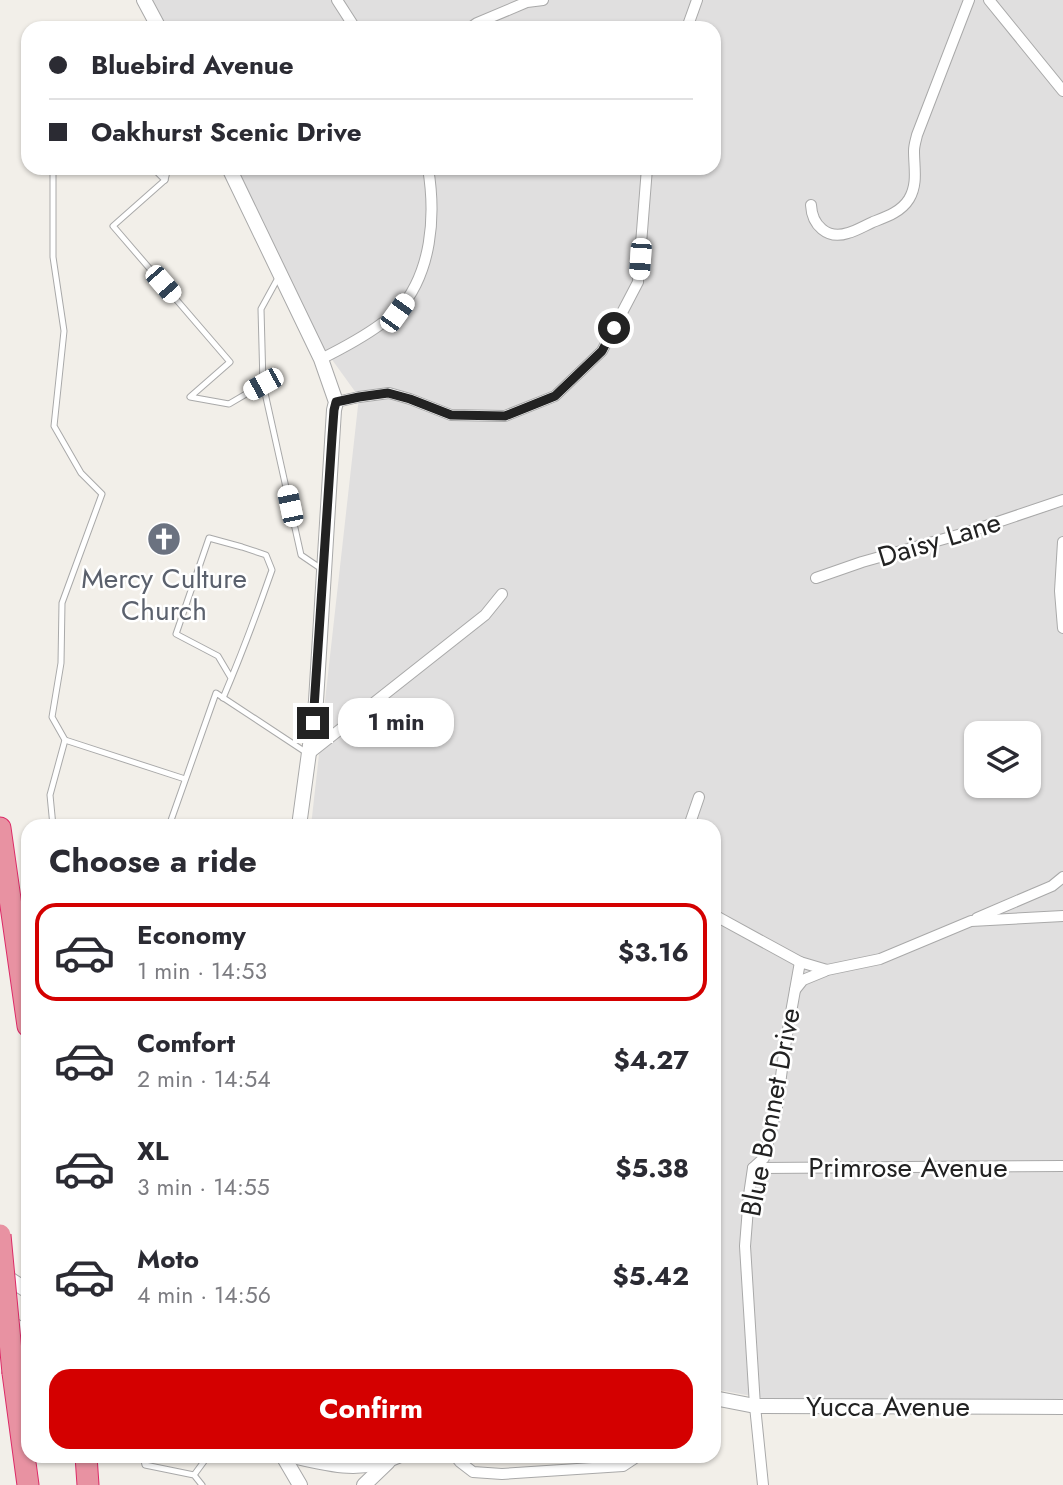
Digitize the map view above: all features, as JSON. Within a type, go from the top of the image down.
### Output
[{"type":"highway","points":[[0,828],[21,976]]},
{"type":"highway","points":[[0,1235],[21,1433]]},
{"type":"highway","points":[[25,1463],[28,1485]]},
{"type":"highway","points":[[86,1463],[88,1485]]},
{"type":"street","points":[[144,0],[155,21]]},
{"type":"street","points":[[337,0],[350,21]]},
{"type":"street","points":[[482,21],[527,2],[543,0]]},
{"type":"street","points":[[690,21],[697,0]]},
{"type":"street","points":[[811,205],[814,220],[819,227],[827,233],[837,235],[885,217],[899,210],[905,203],[914,185],[917,135],[969,0]]},
{"type":"street","points":[[989,0],[1063,91]]},
{"type":"street","points":[[232,175],[321,359],[336,402],[316,701],[300,819]]},
{"type":"street","points":[[321,359],[357,341],[397,313],[415,288],[423,271],[430,229],[429,175]]},
{"type":"street","points":[[336,402],[388,393],[451,415],[505,416],[555,396],[602,351],[638,282],[646,175]]},
{"type":"street","name":"Daisy Lane","points":[[816,578],[1063,500]]},
{"type":"street","points":[[1063,542],[1060,591],[1063,628]]},
{"type":"street","points":[[309,754],[485,615],[502,594]]},
{"type":"street","points":[[692,819],[699,797]]},
{"type":"street","points":[[794,992],[803,980],[827,970],[880,958],[1052,886],[1063,877]]},
{"type":"street","points":[[971,921],[1063,916]]},
{"type":"street","points":[[721,919],[800,962],[827,970]]},
{"type":"street","name":"Blue Bonnet Drive","points":[[762,1485],[745,1246],[753,1168],[764,1158],[777,1107],[800,962]]},
{"type":"street","name":"Primrose Avenue","points":[[753,1168],[1063,1166]]},
{"type":"street","points":[[0,1273],[21,1286]]},
{"type":"street","points":[[0,1316],[21,1330]]},
{"type":"street","name":"Yucca Avenue","points":[[721,1399],[755,1406],[1063,1407]]},
{"type":"street","points":[[288,1463],[300,1485]]},
{"type":"street","points":[[327,1463],[364,1467],[377,1463]]},
{"type":"street","points":[[364,1485],[388,1463]]},
{"type":"street","points":[[461,1463],[473,1472],[502,1474],[623,1466],[628,1463]]},
{"type":"lane","points":[[53,175],[53,257],[64,331],[54,426],[81,472],[102,494],[62,603],[61,663],[52,717],[65,740],[185,779]]},
{"type":"lane","points":[[160,175],[165,180]]},
{"type":"lane","points":[[166,175],[165,180],[113,226],[230,362],[190,397],[229,404],[263,384]]},
{"type":"lane","points":[[280,274],[261,309],[263,384],[301,555],[323,570]]},
{"type":"lane","points":[[223,698],[248,637],[272,570],[266,555],[209,538],[176,634],[218,656],[231,678]]},
{"type":"lane","points":[[171,819],[216,693],[309,754]]},
{"type":"lane","points":[[52,819],[50,795],[65,740]]},
{"type":"lane","points":[[145,1463],[194,1475],[202,1485]]},
{"type":"lane","points":[[194,1475],[203,1463]]},
{"type":"shaded area","points":[[140,0],[1063,0],[1063,1408],[806,1406],[721,1390],[721,819],[312,819],[359,397],[302,318],[229,175],[721,175],[721,21],[150,21]]},
{"type":"place","name":"Mercy Culture Church","points":[[164,539]]},
{"type":"route","points":[[313,723],[336,402],[388,393],[451,415],[505,416],[555,396],[602,351],[614,328]]}]
